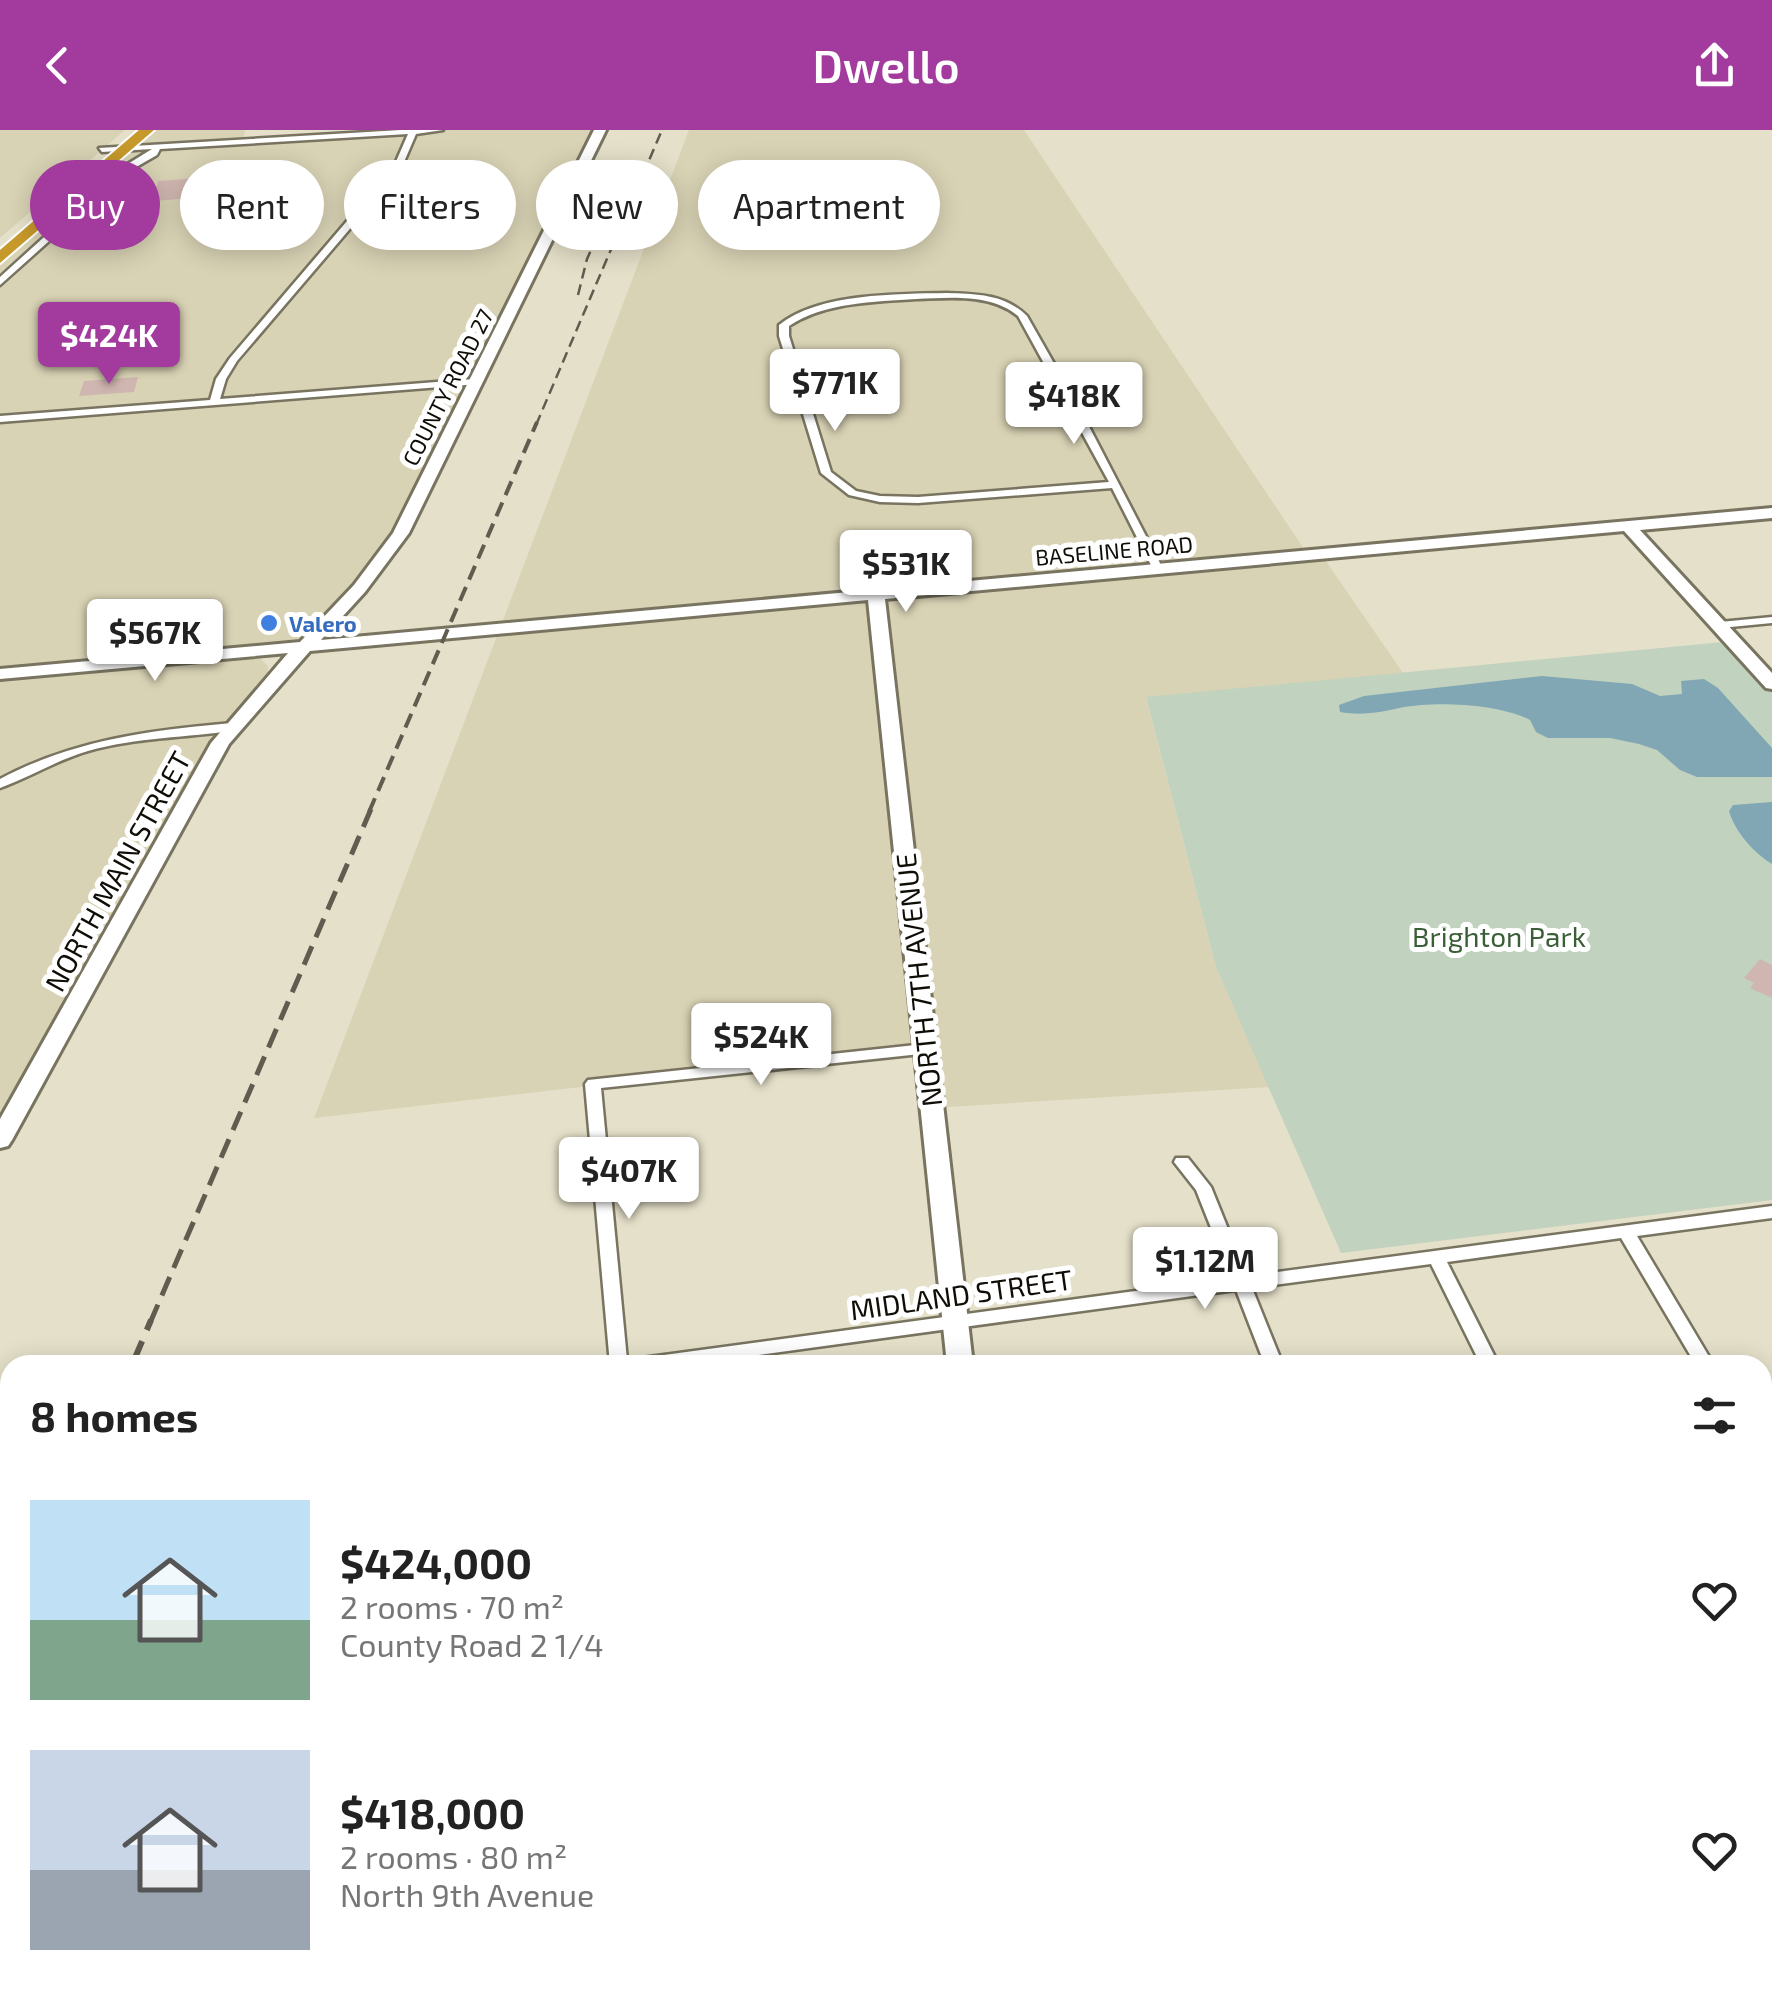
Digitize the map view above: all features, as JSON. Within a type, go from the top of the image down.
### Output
[{"type":"highway","points":[[0,238],[126,130]]},
{"type":"highway","points":[[0,258],[147,130]]},
{"type":"street","points":[[250,142],[252,130]]},
{"type":"street","points":[[102,150],[439,130]]},
{"type":"street","name":"COUNTY ROAD 27","points":[[306,646],[382,564],[401,533],[600,130]]},
{"type":"street","points":[[214,403],[221,379],[233,360],[398,167],[410,131]]},
{"type":"street","points":[[0,282],[121,172],[154,154],[157,147]]},
{"type":"street","points":[[1116,485],[897,500],[853,493],[826,473],[784,336],[789,320],[818,306],[931,297],[976,297],[1010,306],[1024,318],[1116,485],[1158,569]]},
{"type":"street","points":[[0,419],[475,382]]},
{"type":"street","name":"BASELINE ROAD","points":[[0,674],[1772,513]]},
{"type":"street","points":[[1626,526],[1772,684]]},
{"type":"street","name":"NORTH 7TH AVENUE","points":[[876,594],[959,1355]]},
{"type":"street","points":[[339,612],[339,626],[347,633],[379,640]]},
{"type":"street","points":[[1720,626],[1772,620]]},
{"type":"street","name":"NORTH MAIN STREET","points":[[0,1140],[232,727],[306,646]]},
{"type":"street","points":[[237,652],[268,666],[267,685]]},
{"type":"street","points":[[0,784],[67,752],[106,740],[232,727]]},
{"type":"street","points":[[618,1355],[593,1084],[925,1049]]},
{"type":"street","points":[[1182,1162],[1203,1188],[1270,1355]]},
{"type":"street","name":"MIDLAND STREET","points":[[709,1355],[1772,1212]]},
{"type":"street","points":[[1626,1232],[1700,1355]]},
{"type":"street","points":[[1436,1257],[1485,1355]]},
{"type":"shaded area","points":[[0,130],[125,130],[90,160],[30,160],[30,212],[0,238]]},
{"type":"shaded area","points":[[147,130],[245,130],[243,141],[439,130],[600,130],[585,160],[536,160],[536,250],[541,250],[401,533],[307,646],[257,655],[268,666],[267,685],[244,711],[0,1140],[0,258],[30,232],[30,250],[160,250],[160,160],[113,160]]},
{"type":"shaded area","points":[[689,130],[1024,130],[1308,555],[1321,554],[1403,673],[1146,698],[1216,967],[1269,1087],[932,1108],[925,1047],[314,1118],[643,250],[678,250],[678,160]]},
{"type":"green space","name":"Brighton Park","points":[[1734,641],[1772,683],[1772,1200],[1341,1253],[1216,967],[1146,697]]},
{"type":"water","points":[[1542,676],[1632,684],[1660,696],[1682,694],[1681,681],[1704,679],[1718,688],[1772,748],[1772,777],[1697,777],[1680,770],[1657,750],[1639,744],[1610,738],[1548,738],[1536,732],[1530,720],[1486,707],[1434,704],[1372,713],[1340,712],[1339,705],[1364,696]]},
{"type":"water","points":[[1772,802],[1772,864],[1746,841],[1729,811],[1733,805]]},
{"type":"building","points":[[180,179],[180,199],[160,200],[160,181]]},
{"type":"building","points":[[138,377],[134,392],[79,396],[84,381]]},
{"type":"building","points":[[1760,959],[1772,965],[1772,998],[1750,988],[1754,983],[1744,978]]},
{"type":"railway","points":[[536,425],[662,130]]},
{"type":"railway","points":[[578,295],[591,250]]},
{"type":"railway","points":[[369,812],[537,422]]},
{"type":"railway","points":[[150,1323],[371,809]]},
{"type":"railway","points":[[136,1355],[151,1320]]},
{"type":"place","name":"Valero","points":[[269,623]]}]
